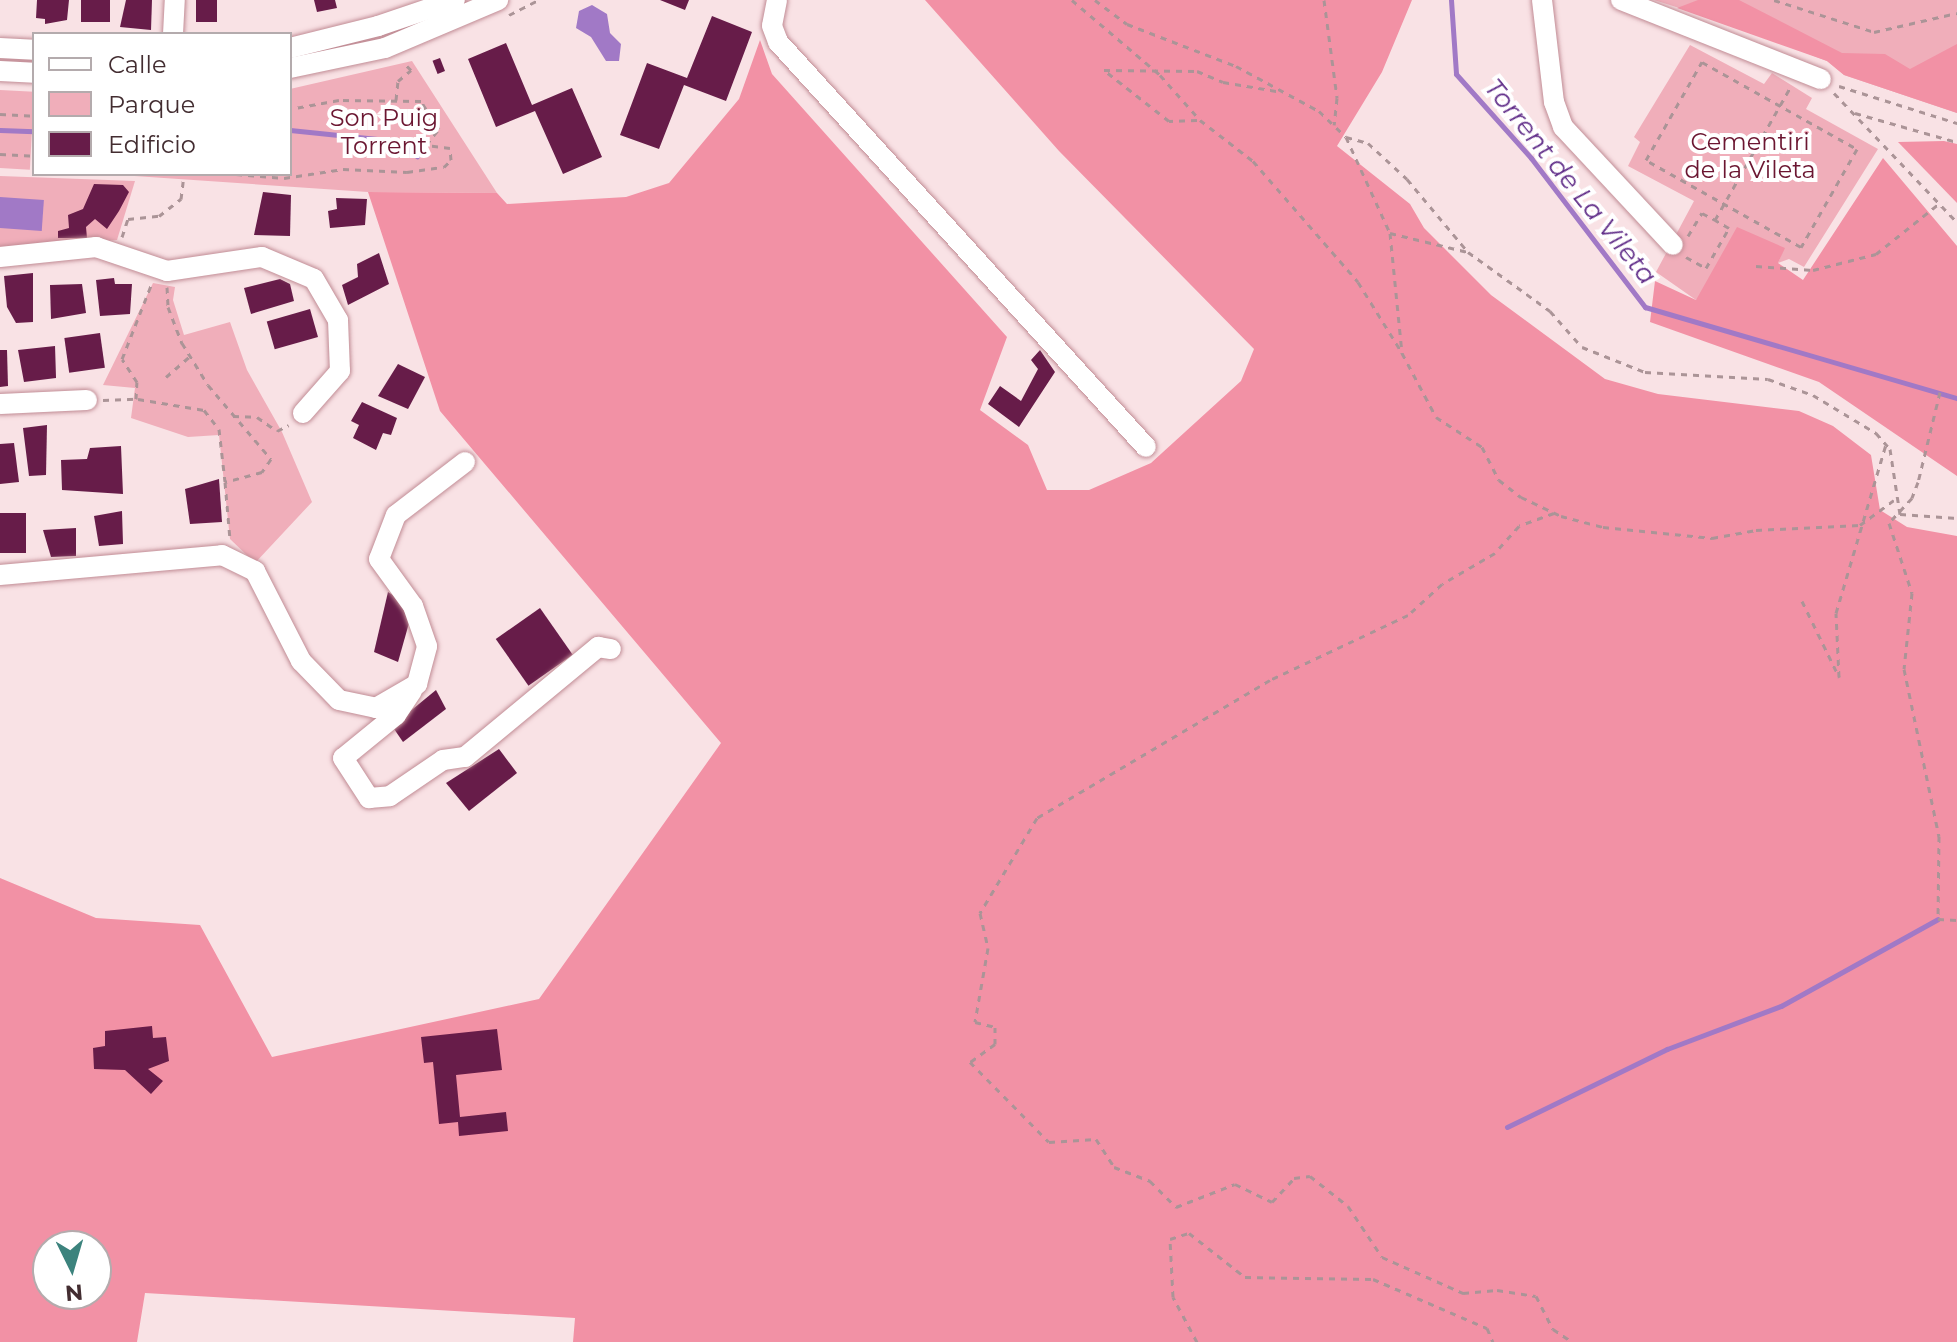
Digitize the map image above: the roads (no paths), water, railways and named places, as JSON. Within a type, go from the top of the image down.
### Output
[{"type":"street","points":[[173,32],[175,0]]},
{"type":"street","points":[[292,48],[378,26],[455,0]]},
{"type":"street","points":[[292,68],[385,48],[498,0]]},
{"type":"street","points":[[777,0],[772,26],[778,42],[1146,447]]},
{"type":"street","points":[[1542,0],[1554,102],[1563,127],[1679,246]]},
{"type":"street","points":[[1621,0],[1821,79]]},
{"type":"street","points":[[0,48],[32,50]]},
{"type":"street","points":[[0,71],[32,73]]},
{"type":"street","points":[[0,257],[96,247],[162,270],[262,257],[314,279],[338,320],[340,371],[303,413]]},
{"type":"street","points":[[0,404],[87,400]]},
{"type":"street","points":[[465,462],[396,515],[379,559],[413,606],[427,646],[417,684],[396,715],[343,758],[369,798],[390,796],[443,760],[465,757],[598,647],[611,649]]},
{"type":"street","points":[[0,575],[222,555],[255,571],[301,661],[339,700],[376,708],[417,684]]},
{"type":"waterway","name":"Torrent de La Vileta","points":[[1451,0],[1456,74],[1531,158],[1645,307],[1957,398]]},
{"type":"waterway","points":[[0,130],[32,131]]},
{"type":"waterway","points":[[292,130],[396,141],[417,156]]},
{"type":"waterway","points":[[1507,1127],[1667,1049],[1781,1006],[1938,919]]},
{"type":"park label","name":"Son Puig Torrent","points":[[384,132]]},
{"type":"park label","name":"Cementiri de la Vileta","points":[[1750,156]]}]
